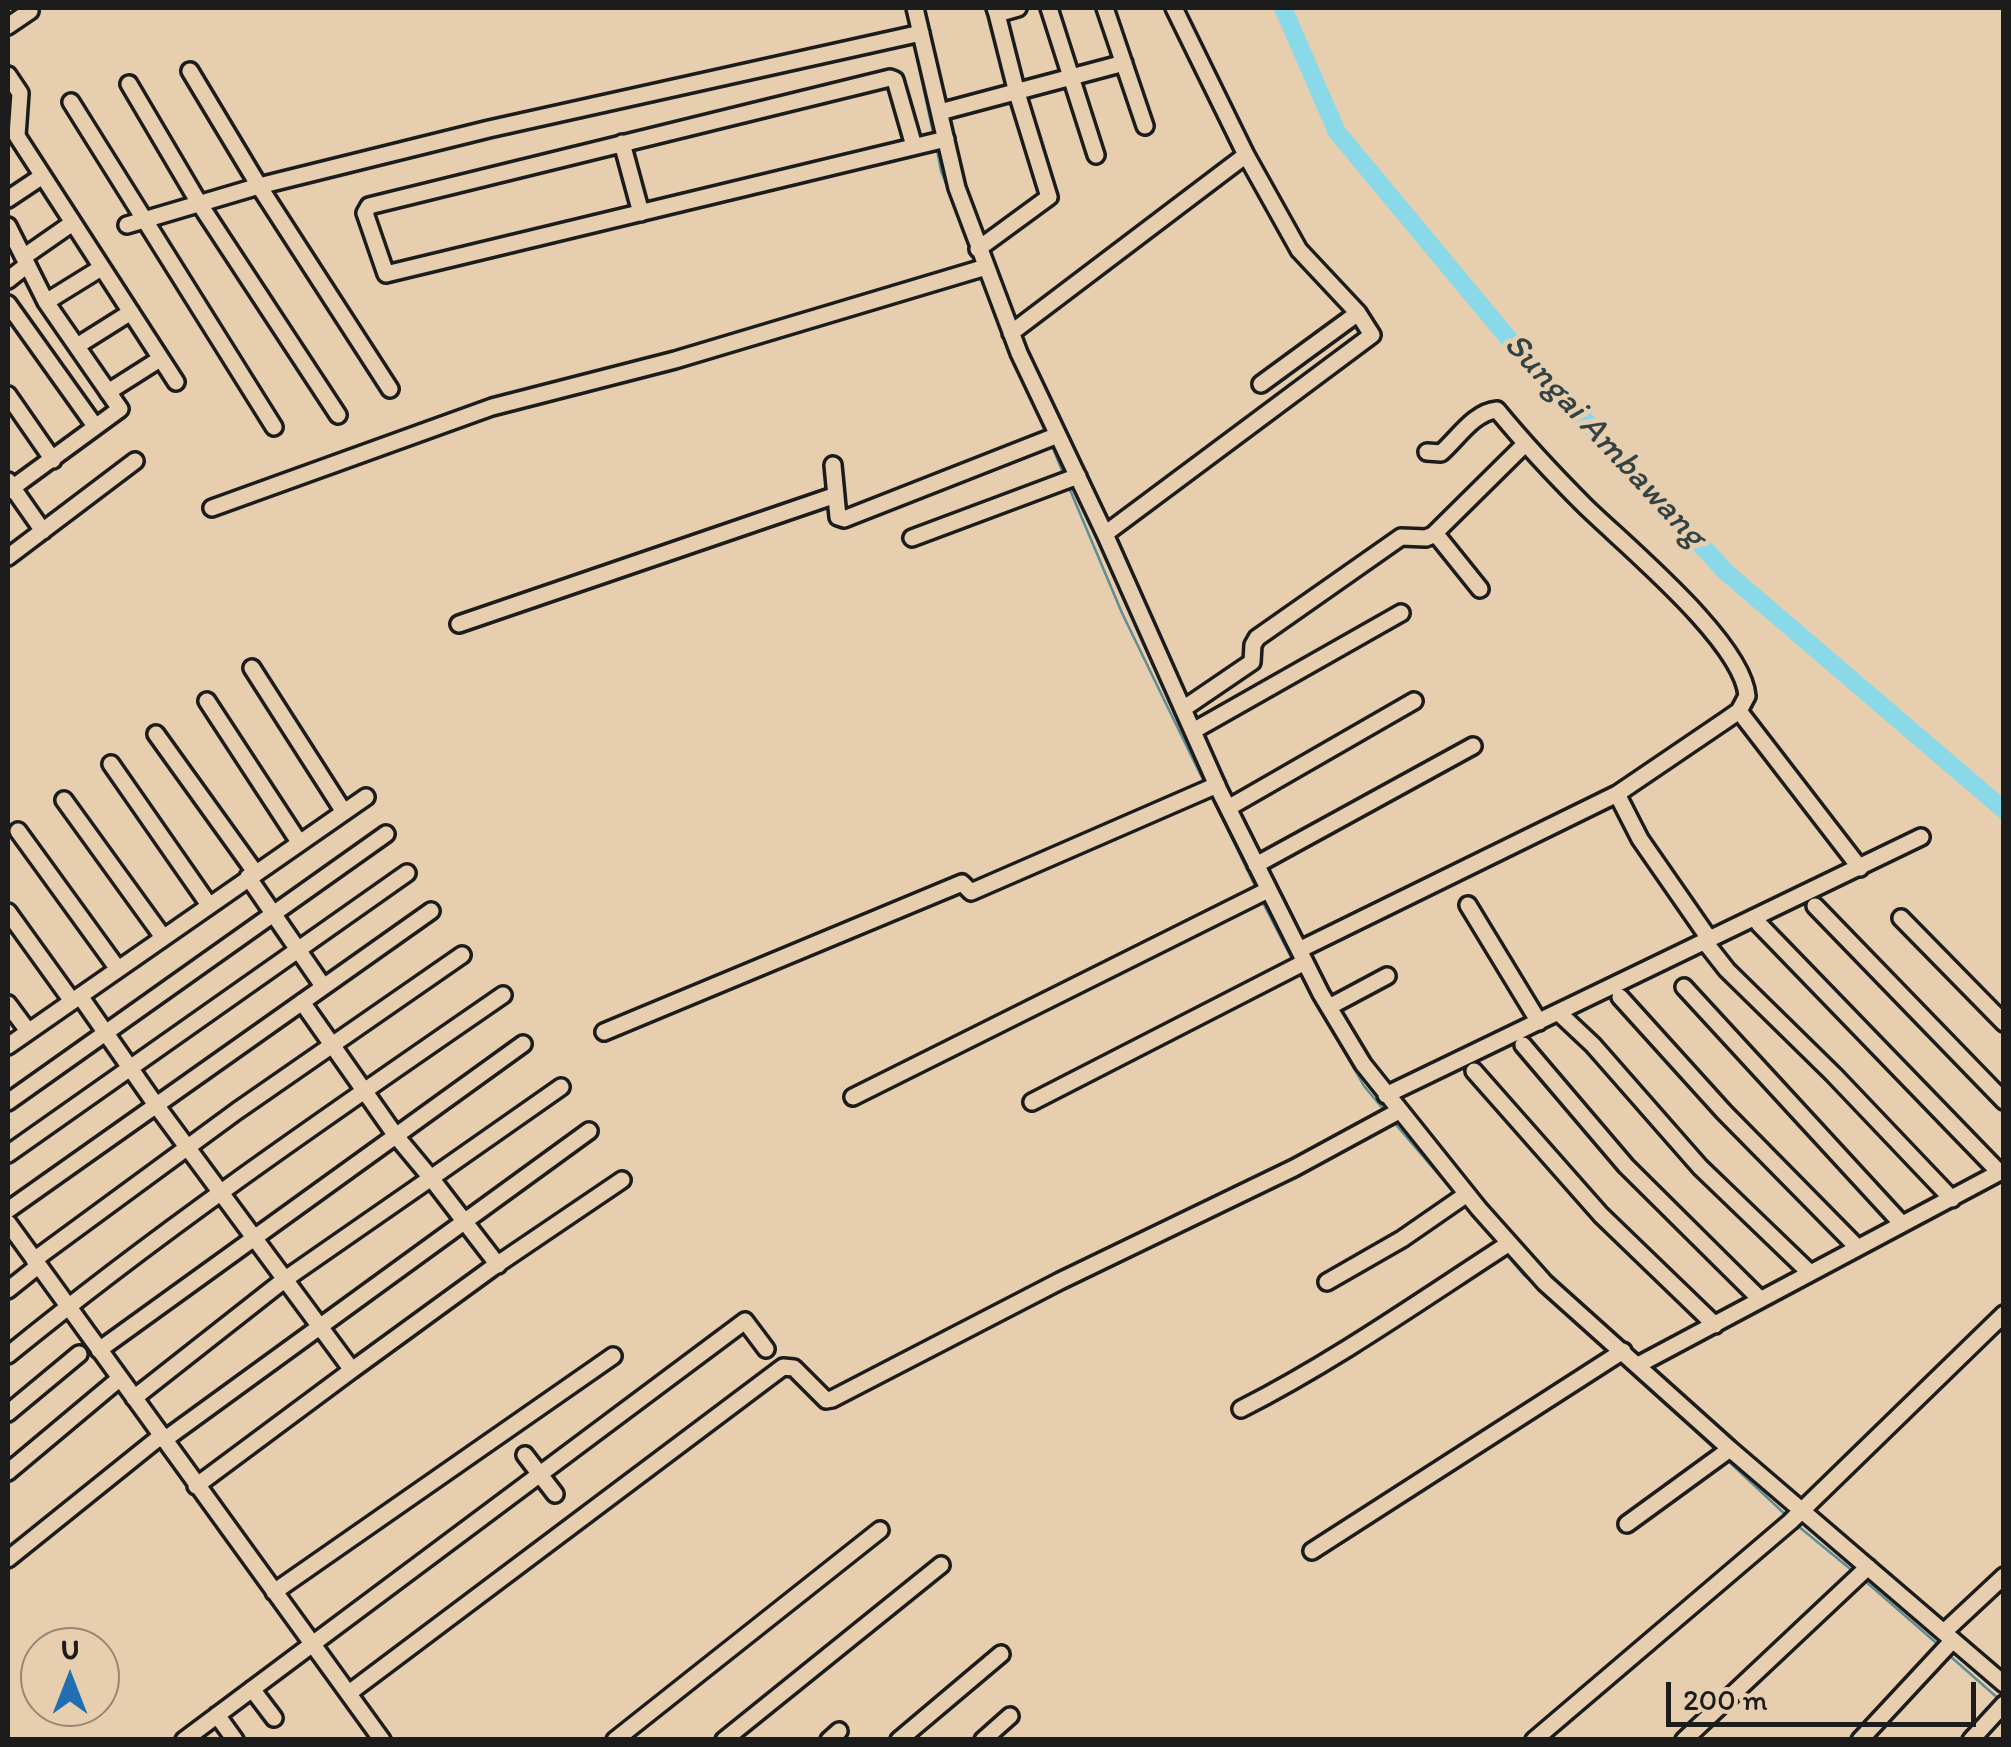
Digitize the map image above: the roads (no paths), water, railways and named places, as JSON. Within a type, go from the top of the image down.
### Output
[{"type":"street","points":[[915,8],[957,188],[1012,333],[1268,890],[1329,1007],[1386,1094],[1508,1244],[1564,1301],[1730,1449],[1796,1516],[1947,1642],[1997,1678],[2004,1660]]},
{"type":"street","points":[[978,249],[1050,197],[996,11],[1018,8]]},
{"type":"street","points":[[1049,8],[1096,156]]},
{"type":"street","points":[[1105,8],[1145,126]]},
{"type":"street","points":[[1105,534],[1372,336],[1358,313],[1299,250],[1246,154],[1174,8]]},
{"type":"street","points":[[8,26],[30,11]]},
{"type":"street","points":[[135,222],[259,186],[489,129],[920,33]]},
{"type":"street","points":[[940,112],[1124,63]]},
{"type":"street","points":[[190,71],[390,389]]},
{"type":"street","points":[[8,76],[20,92],[12,138],[176,382]]},
{"type":"street","points":[[914,146],[895,80],[890,78],[368,206],[365,213],[386,274],[946,139]]},
{"type":"street","points":[[129,84],[199,203],[338,415]]},
{"type":"street","points":[[71,102],[135,222],[274,427]]},
{"type":"street","points":[[622,144],[641,212]]},
{"type":"street","points":[[1012,333],[1246,154]]},
{"type":"street","points":[[8,200],[41,177]]},
{"type":"street","points":[[8,280],[71,224]]},
{"type":"street","points":[[8,226],[46,302],[120,410],[9,487],[43,531]]},
{"type":"street","points":[[212,508],[492,407],[675,360],[986,267]]},
{"type":"street","points":[[46,302],[100,268]]},
{"type":"street","points":[[8,304],[95,426]]},
{"type":"street","points":[[77,346],[131,312]]},
{"type":"street","points":[[1262,384],[1358,313]]},
{"type":"street","points":[[108,392],[160,359]]},
{"type":"street","points":[[8,394],[53,460]]},
{"type":"street","points":[[1032,1102],[1302,956],[1617,794],[1739,710],[1748,696],[1745,679],[1705,622],[1524,444],[1498,410],[1492,409],[1474,420],[1440,453],[1427,452]]},
{"type":"street","points":[[833,465],[838,517],[844,518],[1058,435]]},
{"type":"street","points":[[1183,709],[1252,662],[1252,645],[1257,638],[1401,537],[1426,538],[1435,533],[1524,444]]},
{"type":"street","points":[[8,557],[135,461]]},
{"type":"street","points":[[912,538],[1078,476]]},
{"type":"street","points":[[458,624],[836,494]]},
{"type":"street","points":[[1435,533],[1480,589]]},
{"type":"street","points":[[1193,731],[1401,613]]},
{"type":"street","points":[[252,668],[344,812]]},
{"type":"street","points":[[206,701],[299,842]]},
{"type":"street","points":[[1228,808],[1414,701]]},
{"type":"street","points":[[1739,710],[1860,868]]},
{"type":"street","points":[[156,734],[323,986]]},
{"type":"street","points":[[1256,865],[1472,746]]},
{"type":"street","points":[[111,764],[210,905]]},
{"type":"street","points":[[604,1032],[962,883],[971,892],[1217,785]]},
{"type":"street","points":[[1617,794],[1640,839],[1727,970],[1952,1199]]},
{"type":"street","points":[[8,1046],[366,797]]},
{"type":"street","points":[[64,800],[163,937]]},
{"type":"street","points":[[18,831],[118,969]]},
{"type":"street","points":[[8,1102],[386,834]]},
{"type":"street","points":[[1386,1094],[1922,838]]},
{"type":"street","points":[[8,1154],[407,873]]},
{"type":"street","points":[[854,1097],[1268,890]]},
{"type":"street","points":[[1468,905],[1539,1022]]},
{"type":"street","points":[[1815,906],[2004,1101]]},
{"type":"street","points":[[382,1740],[8,1222],[156,1105],[431,911]]},
{"type":"street","points":[[8,912],[104,1032],[352,1370]]},
{"type":"street","points":[[1902,918],[2004,1023]]},
{"type":"street","points":[[1638,1365],[2001,1171],[1759,924]]},
{"type":"street","points":[[8,1290],[36,1263],[188,1148],[462,955]]},
{"type":"street","points":[[1329,1007],[1388,976]]},
{"type":"street","points":[[1684,987],[1902,1224]]},
{"type":"street","points":[[8,1356],[68,1306],[222,1192],[503,995]]},
{"type":"street","points":[[1620,997],[1724,1112],[1857,1248]]},
{"type":"street","points":[[302,1002],[396,1136],[498,1265]]},
{"type":"street","points":[[8,1004],[28,1031]]},
{"type":"street","points":[[1559,1013],[1700,1167],[1809,1272]]},
{"type":"street","points":[[99,1350],[523,1044]]},
{"type":"street","points":[[1523,1044],[1626,1166],[1760,1299]]},
{"type":"street","points":[[1474,1072],[1601,1214],[1715,1325]]},
{"type":"street","points":[[134,1398],[284,1280],[560,1087]]},
{"type":"street","points":[[349,1693],[783,1368],[794,1368],[826,1400],[832,1399],[1060,1281],[1294,1168],[1398,1111]]},
{"type":"street","points":[[8,1559],[162,1438],[589,1131]]},
{"type":"street","points":[[196,1486],[498,1265],[622,1180]]},
{"type":"street","points":[[1327,1282],[1402,1239],[1467,1194]]},
{"type":"street","points":[[1241,1409],[1388,1325],[1508,1244]]},
{"type":"street","points":[[1534,1740],[1796,1516],[2004,1314]]},
{"type":"street","points":[[184,1740],[745,1321],[766,1349]]},
{"type":"street","points":[[1312,1551],[1622,1351]]},
{"type":"street","points":[[8,1414],[79,1354]]},
{"type":"street","points":[[274,1592],[613,1356]]},
{"type":"street","points":[[8,1472],[118,1378]]},
{"type":"street","points":[[1627,1524],[1730,1449]]},
{"type":"street","points":[[525,1455],[555,1494]]},
{"type":"street","points":[[615,1740],[880,1530]]},
{"type":"street","points":[[724,1740],[940,1565]]},
{"type":"street","points":[[1684,1740],[1863,1572]]},
{"type":"street","points":[[1860,1740],[2004,1576]]},
{"type":"street","points":[[899,1740],[1001,1654]]},
{"type":"street","points":[[252,1689],[274,1718]]},
{"type":"street","points":[[1972,1740],[2003,1705]]},
{"type":"street","points":[[216,1715],[235,1740]]},
{"type":"street","points":[[982,1740],[1010,1716]]},
{"type":"waterway","points":[[907,8],[911,26]]},
{"type":"waterway","name":"Sungai Ambawang","points":[[1283,8],[1337,132],[1508,338],[1727,573],[2004,810]]},
{"type":"waterway","points":[[914,43],[933,133]]},
{"type":"waterway","points":[[937,150],[941,171],[971,247]]},
{"type":"waterway","points":[[1022,376],[1045,431]]},
{"type":"waterway","points":[[1052,446],[1063,473]]},
{"type":"waterway","points":[[1068,485],[1122,613],[1204,782]]},
{"type":"waterway","points":[[1210,793],[1257,890]]},
{"type":"waterway","points":[[1262,901],[1293,961]]},
{"type":"waterway","points":[[1299,972],[1364,1086],[1384,1110]]},
{"type":"waterway","points":[[1392,1120],[1455,1194]]},
{"type":"waterway","points":[[1463,1204],[1497,1243]]},
{"type":"waterway","points":[[1505,1253],[1608,1351]]},
{"type":"waterway","points":[[1617,1360],[1715,1449]]},
{"type":"waterway","points":[[1725,1458],[1788,1517]]},
{"type":"waterway","points":[[1798,1526],[1854,1572]]},
{"type":"waterway","points":[[1864,1580],[1941,1647]]},
{"type":"waterway","points":[[1950,1656],[2000,1700]]}]
